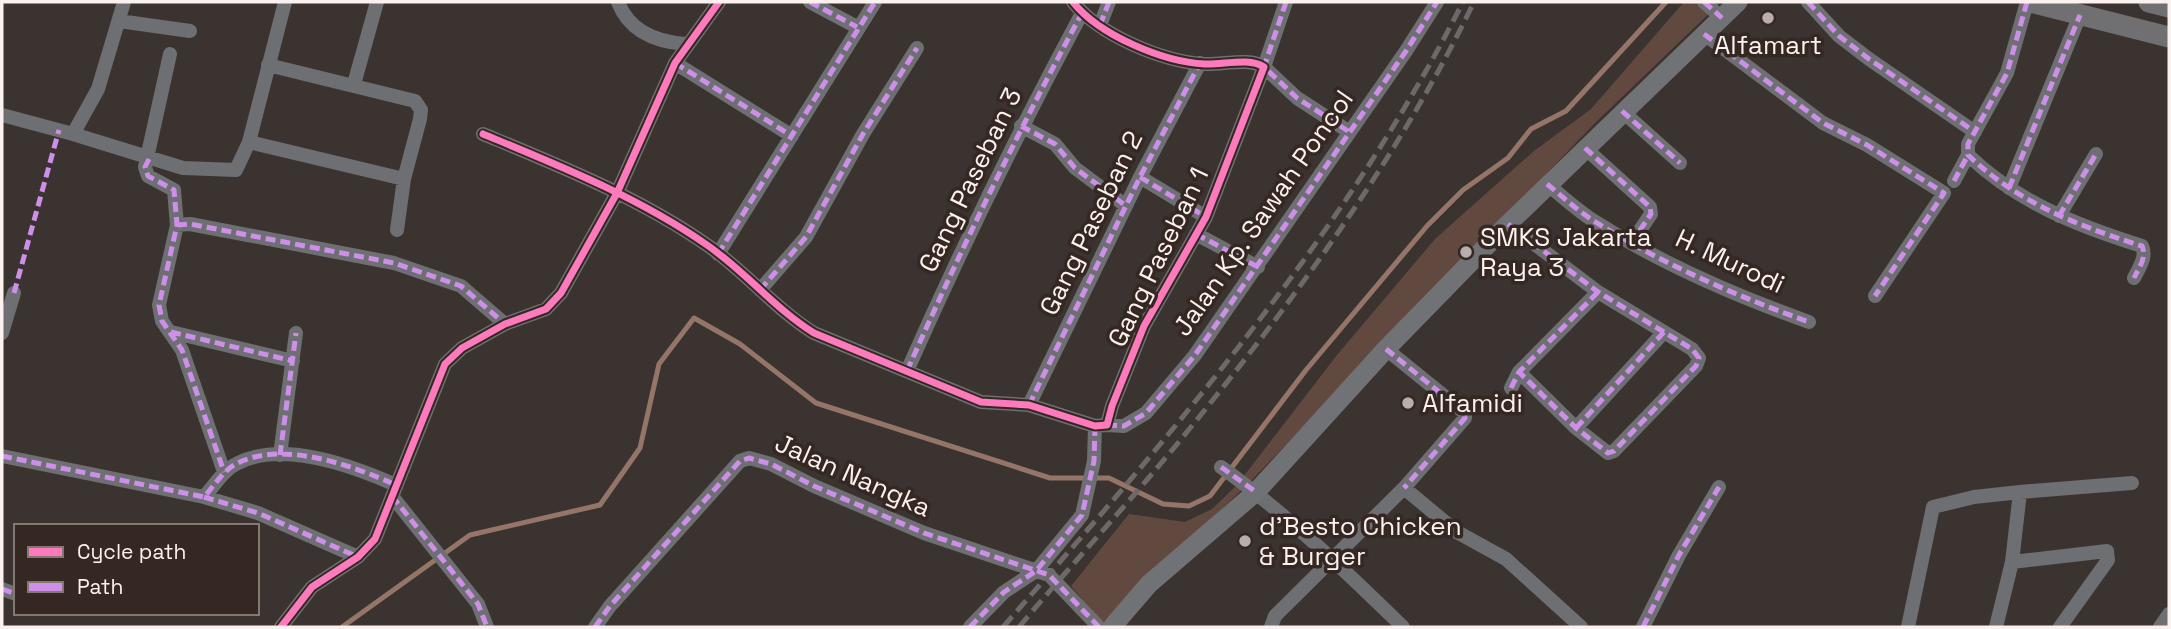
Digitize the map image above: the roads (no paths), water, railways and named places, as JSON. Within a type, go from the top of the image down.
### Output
[{"type":"main road","points":[[1112,627],[1149,584],[1256,492],[1386,349],[1508,224],[1622,111],[1738,2]]},
{"type":"main road","points":[[2028,2],[2169,37]]},
{"type":"main road","points":[[2149,2],[2169,7]]},
{"type":"street","points":[[73,134],[97,89],[124,2]]},
{"type":"street","points":[[2,114],[183,168],[233,171],[239,166],[249,142],[285,2]]},
{"type":"street","points":[[354,84],[377,2]]},
{"type":"street","points":[[618,2],[623,16],[644,33],[653,38],[686,44]]},
{"type":"street","points":[[281,627],[312,587],[358,557],[375,539],[445,364],[462,348],[505,324],[546,309],[561,293],[617,193],[675,63],[686,44],[719,2]]},
{"type":"street","points":[[810,2],[857,27]]},
{"type":"street","points":[[718,254],[875,2]]},
{"type":"street","points":[[1100,25],[1109,2]]},
{"type":"street","name":"Gang Paseban 1","points":[[970,627],[1004,592],[1036,571],[1082,515],[1101,426],[1112,406],[1144,326],[1206,217],[1286,2]]},
{"type":"street","name":"Jalan Kp. Sawah Poncol","points":[[1101,426],[1124,426],[1146,413],[1195,355],[1258,267],[1437,2]]},
{"type":"street","points":[[1704,2],[1721,18]]},
{"type":"street","points":[[1808,2],[1839,36],[1868,60],[1975,132]]},
{"type":"street","points":[[2028,2],[2007,73],[1966,150],[1968,155],[2009,188],[2059,216],[2142,246],[2142,262],[2134,278]]},
{"type":"street","points":[[1078,7],[1100,25],[1144,50],[1200,64],[1228,65],[1255,61],[1297,98],[1348,131]]},
{"type":"street","name":"Gang Paseban 3","points":[[908,371],[966,239],[1078,7]]},
{"type":"street","points":[[2009,188],[2080,15]]},
{"type":"street","points":[[119,21],[190,31]]},
{"type":"street","points":[[1704,34],[1823,123],[1867,145],[1944,193],[1875,296]]},
{"type":"street","points":[[760,290],[806,237],[863,134],[917,48]]},
{"type":"street","points":[[170,54],[149,159],[145,167],[148,176],[174,190],[177,225],[159,305],[162,321],[182,350],[224,472]]},
{"type":"street","points":[[675,63],[792,136]]},
{"type":"street","name":"Gang Paseban 2","points":[[1028,405],[1140,177],[1200,64]]},
{"type":"street","points":[[268,65],[415,101],[421,110],[404,179],[397,230]]},
{"type":"street","points":[[1622,111],[1680,163]]},
{"type":"street","points":[[1021,126],[1055,144],[1075,168],[1126,206]]},
{"type":"street","points":[[483,134],[659,214],[718,254],[788,317],[814,332],[981,402],[1028,405],[1101,426]]},
{"type":"street","points":[[249,142],[404,179]]},
{"type":"street","name":"H. Murodi","points":[[1585,148],[1650,207],[1651,214],[1632,242]]},
{"type":"street","points":[[2059,216],[2096,154]]},
{"type":"street","points":[[1954,181],[1968,155]]},
{"type":"street","points":[[1140,177],[1206,217]]},
{"type":"street","name":"H. Murodi","points":[[1548,184],[1593,221],[1632,242],[1766,307],[1809,322]]},
{"type":"street","points":[[177,225],[190,223],[394,263],[461,286],[505,324]]},
{"type":"street","points":[[1508,224],[1598,292],[1697,353],[1696,366],[1614,451],[1604,451],[1576,428],[1518,372]]},
{"type":"street","points":[[1196,234],[1258,267]]},
{"type":"street","points":[[1510,388],[1518,372],[1598,292]]},
{"type":"street","points":[[2,333],[14,293]]},
{"type":"street","points":[[171,332],[293,361]]},
{"type":"street","points":[[280,455],[296,332]]},
{"type":"street","points":[[1576,428],[1664,332]]},
{"type":"street","points":[[1271,627],[1275,616],[1404,488],[1465,418],[1465,413],[1386,349]]},
{"type":"street","points":[[2,456],[204,497],[258,513],[358,557]]},
{"type":"street","points":[[204,497],[224,472],[238,462],[258,456],[322,459],[364,470],[394,491],[433,549],[478,604],[487,627]]},
{"type":"street","name":"Jalan Nangka","points":[[595,627],[610,606],[740,461],[749,457],[771,464],[814,486],[924,533],[1036,571]]},
{"type":"street","points":[[1221,467],[1256,492],[1333,559],[1403,627]]},
{"type":"street","points":[[1908,627],[1933,507],[1974,497],[2071,485],[2132,483]]},
{"type":"street","points":[[1643,627],[1679,555],[1718,487]]},
{"type":"street","points":[[1404,488],[1457,532],[1506,559],[1581,627]]},
{"type":"street","points":[[1996,627],[2012,562],[2020,492]]},
{"type":"street","points":[[2012,562],[2107,551],[2108,560],[2060,627]]},
{"type":"street","points":[[1036,571],[1057,582],[1100,627]]},
{"type":"street","points":[[2160,627],[2169,614]]},
{"type":"waterway","points":[[342,627],[470,535],[600,505],[640,448],[659,364],[694,318],[740,344],[816,403],[1050,478],[1109,478],[1163,504],[1189,506],[1210,496],[1306,370],[1427,226],[1463,190],[1508,158],[1531,129],[1566,111],[1666,2]]},
{"type":"railway","points":[[1003,627],[1192,405],[1311,250],[1366,170],[1417,87],[1463,2]]},
{"type":"railway","points":[[1019,627],[1174,448],[1273,323],[1382,166],[1446,58],[1474,2]]},
{"type":"place","name":"Alfamart","points":[[1768,18]]},
{"type":"place","name":"SMKS Jakarta Raya 3","points":[[1466,252]]},
{"type":"place","name":"Alfamidi","points":[[1408,403]]},
{"type":"place","name":"d'Besto Chicken & Burger","points":[[1245,541]]}]
